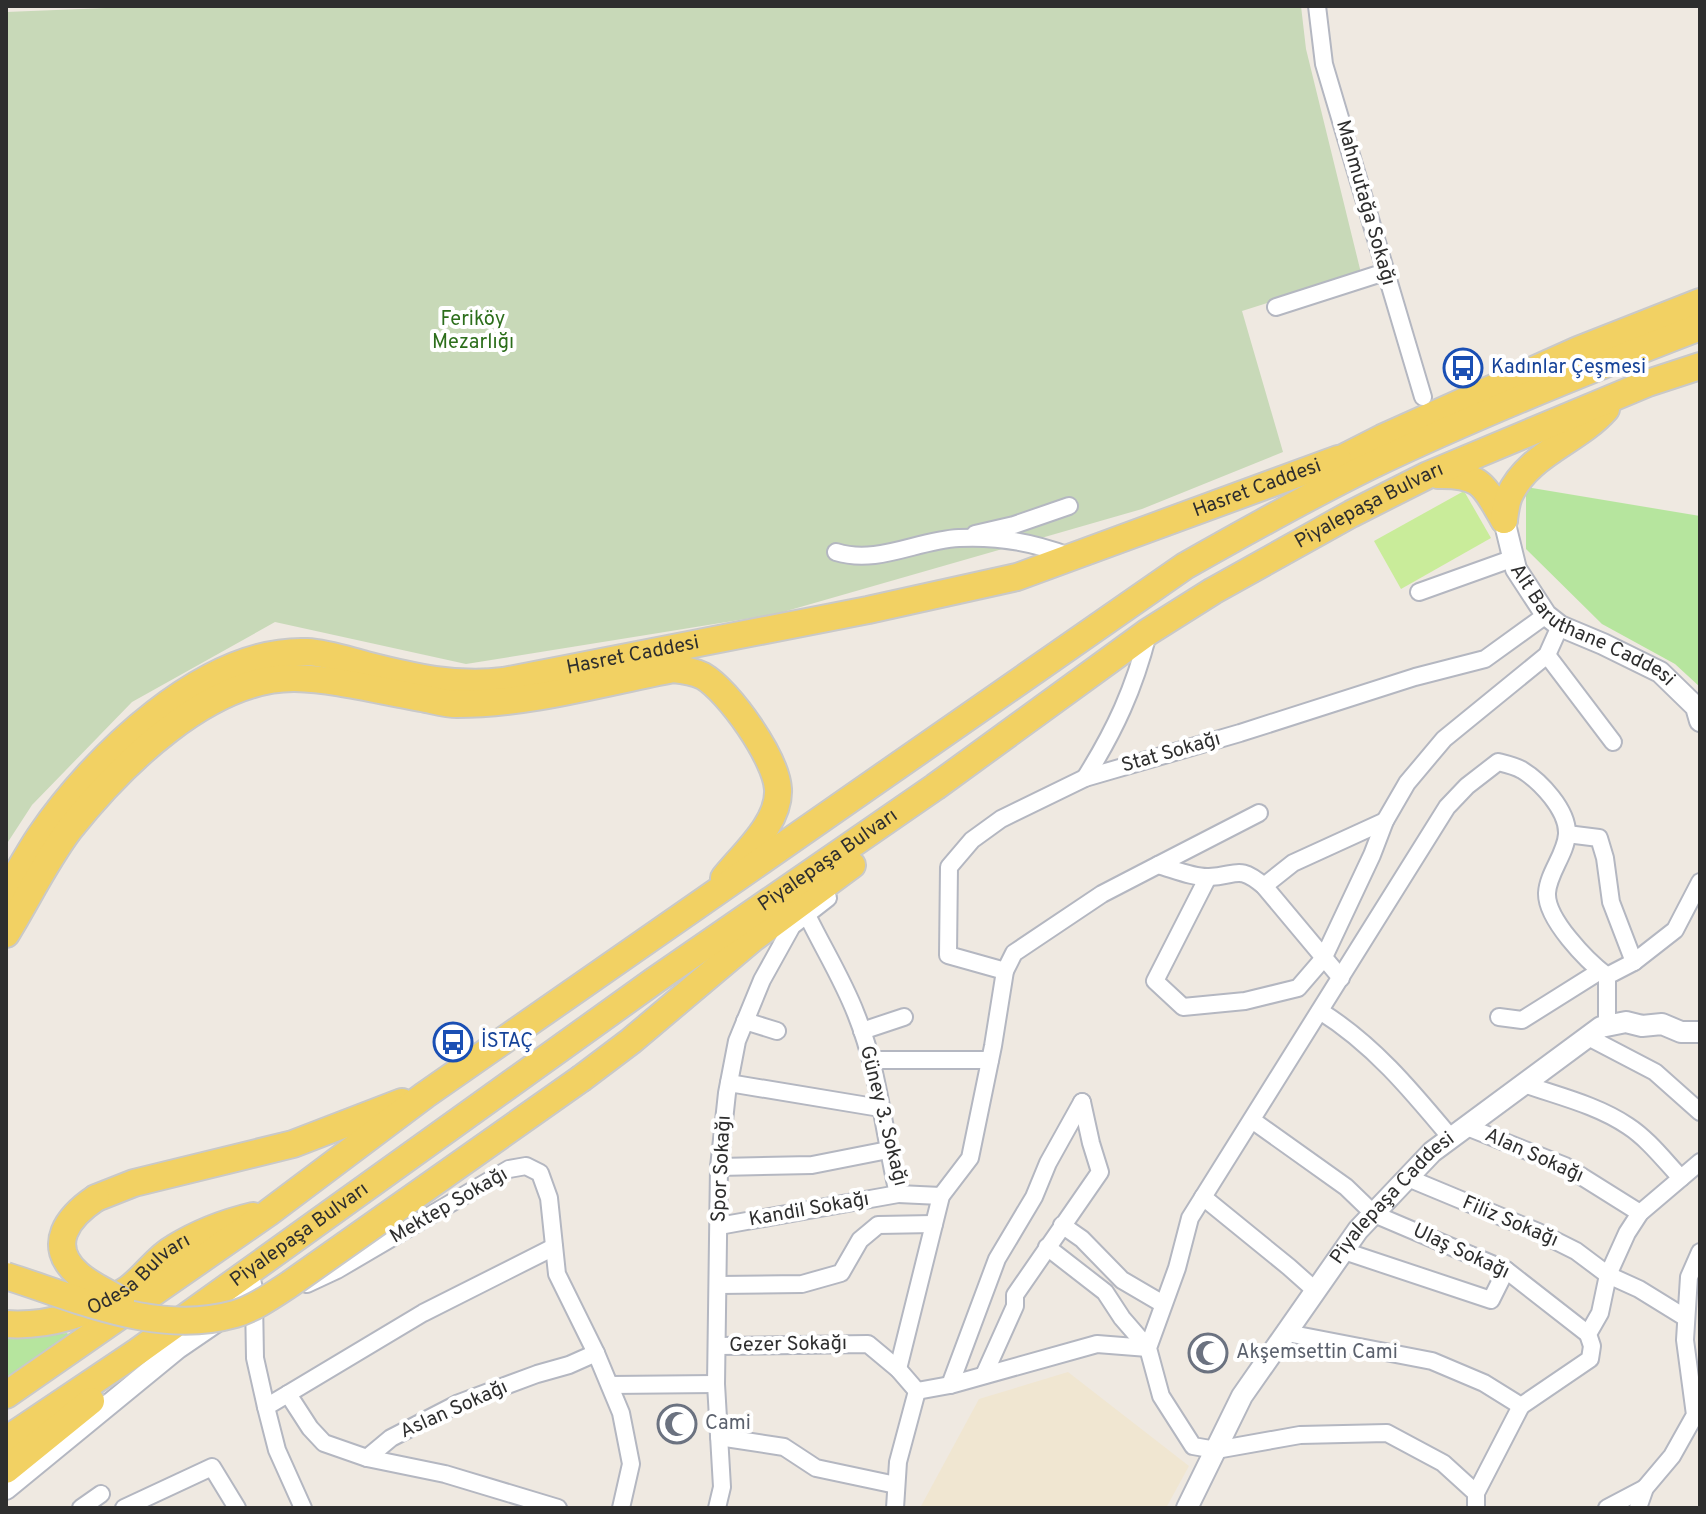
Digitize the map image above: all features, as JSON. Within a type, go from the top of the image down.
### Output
[{"type":"main road","points":[[1034,670],[1099,613],[1175,556],[1221,525],[1338,459],[1564,355],[1700,302]]},
{"type":"main road","name":"Piyalepaşa Bulvarı","points":[[6,1395],[268,1213],[425,1095],[1185,566],[1307,498],[1478,418],[1700,327]]},
{"type":"main road","name":"Piyalepaşa Bulvarı","points":[[6,1440],[137,1352],[251,1284],[641,990],[935,787],[1148,632],[1213,591],[1428,475],[1648,383],[1700,366]]},
{"type":"main road","points":[[1504,520],[1509,496],[1533,463],[1594,423],[1615,398]]},
{"type":"main road","name":"Hasret Caddesi","points":[[6,934],[49,859],[70,830],[148,746],[173,726],[215,701],[260,683],[279,667],[307,652],[448,683],[504,681],[966,590],[1017,577],[1338,459]]},
{"type":"main road","points":[[1428,475],[1466,475],[1481,482],[1504,520]]},
{"type":"main road","name":"Hasret Caddesi","points":[[6,893],[56,814],[126,739],[157,712],[192,689],[237,666],[279,667],[307,679],[451,704],[527,698],[673,669],[705,678],[722,691],[756,738],[769,761],[778,789],[764,830],[704,903]]},
{"type":"main road","points":[[6,1276],[143,1317],[169,1321],[205,1321],[238,1313],[263,1301],[631,1041],[752,939],[899,830],[935,787]]},
{"type":"main road","points":[[143,1317],[76,1272],[64,1253],[62,1242],[67,1224],[74,1214],[96,1198],[134,1183],[293,1144],[425,1095]]},
{"type":"main road","name":"Odesa Bulvarı","points":[[6,1324],[60,1320],[85,1311],[129,1289],[170,1250],[214,1225],[268,1213]]},
{"type":"main road","points":[[6,1470],[100,1394],[137,1352]]},
{"type":"street","name":"Mahmutağa Sokağı","points":[[1317,6],[1324,64],[1423,397]]},
{"type":"street","points":[[1276,307],[1385,272]]},
{"type":"street","points":[[836,552],[851,557],[876,555],[1014,525],[1069,506]]},
{"type":"street","name":"Alt Baruthane Caddesi","points":[[1504,520],[1516,569],[1553,620],[1660,672],[1696,707],[1700,721]]},
{"type":"street","points":[[958,538],[1041,545],[1069,556]]},
{"type":"street","points":[[1419,592],[1514,558]]},
{"type":"street","points":[[1208,877],[1155,981],[1183,1007],[1245,1001],[1298,988],[1323,959],[1385,821],[1407,783],[1444,739],[1547,655],[1553,620]]},
{"type":"street","name":"Stat Sokağı","points":[[1005,971],[948,955],[949,867],[972,840],[1001,819],[1085,778],[1415,677],[1485,659],[1553,620]]},
{"type":"street","points":[[1085,778],[1112,734],[1138,672],[1148,632]]},
{"type":"street","points":[[1547,655],[1613,742]]},
{"type":"street","points":[[1148,1348],[1177,1268],[1190,1218],[1447,807],[1467,786],[1498,762],[1521,770],[1545,789],[1563,816],[1567,834],[1547,891],[1549,908],[1585,959],[1603,973],[1607,1026]]},
{"type":"street","points":[[898,1369],[941,1196],[970,1158],[1005,971],[1014,953],[1102,894],[1259,813]]},
{"type":"street","points":[[1264,886],[1293,863],[1385,821]]},
{"type":"street","points":[[1567,834],[1599,838],[1611,902],[1634,962]]},
{"type":"street","points":[[1158,865],[1208,877],[1233,871],[1251,875],[1264,886],[1341,978]]},
{"type":"street","name":"Spor Sokağı","points":[[718,1505],[722,1487],[716,1384],[719,1167],[737,1041],[762,980],[792,926],[841,887],[848,868]]},
{"type":"street","points":[[1499,1017],[1522,1020],[1603,973],[1634,962],[1675,930],[1700,882]]},
{"type":"street","name":"Güney 3. Sokağı","points":[[807,915],[862,1031],[871,1060],[898,1194],[941,1196]]},
{"type":"street","points":[[1320,1011],[1348,1029],[1459,1132]]},
{"type":"street","points":[[862,1031],[904,1017]]},
{"type":"street","points":[[745,1021],[777,1031]]},
{"type":"street","name":"Piyalepaşa Caddesi","points":[[1187,1508],[1242,1396],[1344,1251],[1432,1152],[1607,1026],[1626,1022],[1642,1026],[1662,1024],[1681,1032],[1700,1032]]},
{"type":"street","points":[[1588,1037],[1655,1072],[1700,1112]]},
{"type":"street","points":[[871,1060],[990,1060]]},
{"type":"street","points":[[729,1083],[880,1108]]},
{"type":"street","points":[[1524,1084],[1600,1111],[1628,1126],[1681,1178]]},
{"type":"street","points":[[950,1385],[997,1259],[1034,1197],[1048,1163],[1082,1102],[1100,1172],[1015,1295],[1015,1306],[984,1375]]},
{"type":"street","name":"Ulaş Sokağı","points":[[1252,1120],[1346,1187],[1374,1214],[1506,1270],[1588,1334]]},
{"type":"street","name":"Alan Sokağı","points":[[1459,1132],[1565,1166],[1640,1213]]},
{"type":"street","points":[[719,1167],[812,1165],[888,1150]]},
{"type":"street","points":[[1047,1247],[1105,1292],[1148,1348],[1161,1396],[1193,1446],[1216,1450],[1300,1435],[1387,1433],[1443,1463],[1476,1501],[1521,1406],[1590,1359],[1592,1346],[1588,1334],[1600,1313],[1608,1275],[1640,1213],[1700,1162]]},
{"type":"street","name":"Mektep Sokağı","points":[[251,1284],[298,1288],[337,1270],[509,1169],[526,1166],[540,1173],[549,1198],[557,1274],[621,1413],[631,1464],[621,1508]]},
{"type":"street","name":"Filiz Sokağı","points":[[1408,1178],[1576,1251],[1608,1275],[1639,1289],[1686,1318]]},
{"type":"street","name":"Kandil Sokağı","points":[[719,1226],[898,1194]]},
{"type":"street","points":[[1203,1197],[1316,1291]]},
{"type":"street","points":[[718,1285],[802,1284],[841,1273],[860,1240],[878,1225],[934,1224]]},
{"type":"street","points":[[1062,1225],[1082,1239],[1122,1280],[1163,1304]]},
{"type":"street","points":[[266,1407],[423,1313],[554,1247]]},
{"type":"street","points":[[1344,1251],[1491,1300],[1506,1270]]},
{"type":"street","points":[[1638,1508],[1645,1488],[1672,1456],[1697,1415],[1685,1340],[1689,1277],[1700,1252]]},
{"type":"street","points":[[251,1284],[255,1358],[266,1407],[277,1450],[303,1508]]},
{"type":"street","points":[[6,1489],[251,1284]]},
{"type":"street","points":[[1287,1333],[1432,1361],[1484,1383],[1521,1406]]},
{"type":"street","name":"Gezer Sokağı","points":[[717,1346],[868,1344],[898,1369],[917,1391]]},
{"type":"street","points":[[895,1508],[898,1462],[917,1391],[950,1385],[1097,1344],[1148,1348]]},
{"type":"street","name":"Aslan Sokağı","points":[[367,1458],[391,1438],[459,1403],[596,1353]]},
{"type":"street","points":[[610,1385],[716,1384]]},
{"type":"street","points":[[288,1394],[310,1428],[324,1443],[367,1458]]},
{"type":"street","points":[[719,1437],[784,1447],[816,1468],[896,1485]]},
{"type":"street","name":"Aslan Sokağı","points":[[367,1458],[445,1474],[558,1508]]},
{"type":"street","points":[[124,1508],[212,1467],[237,1508]]},
{"type":"street","points":[[1607,1508],[1645,1488]]},
{"type":"street","points":[[81,1508],[101,1494]]},
{"type":"street","points":[[718,1505],[735,1508]]},
{"type":"shaded area","points":[[1068,1372],[1189,1466],[1166,1508],[920,1508],[979,1399]]},
{"type":"green space","name":"Feriköy Mezarlığı","points":[[156,6],[1301,6],[1306,49],[1361,273],[1242,311],[1283,452],[1142,509],[776,614],[466,664],[275,622],[132,702],[32,805],[6,845],[6,12]]},
{"type":"green space","points":[[1526,487],[1700,516],[1700,687],[1675,664],[1602,624],[1526,549]]},
{"type":"green space","points":[[1464,491],[1491,538],[1401,589],[1374,541]]},
{"type":"green space","points":[[6,1335],[69,1335],[6,1380]]},
{"type":"place","name":"Kadınlar Çeşmesi","points":[[1463,368]]},
{"type":"place","name":"İSTAÇ","points":[[453,1042]]},
{"type":"place","name":"Akşemsettin Cami","points":[[1208,1353]]},
{"type":"place","name":"Cami","points":[[677,1424]]}]
